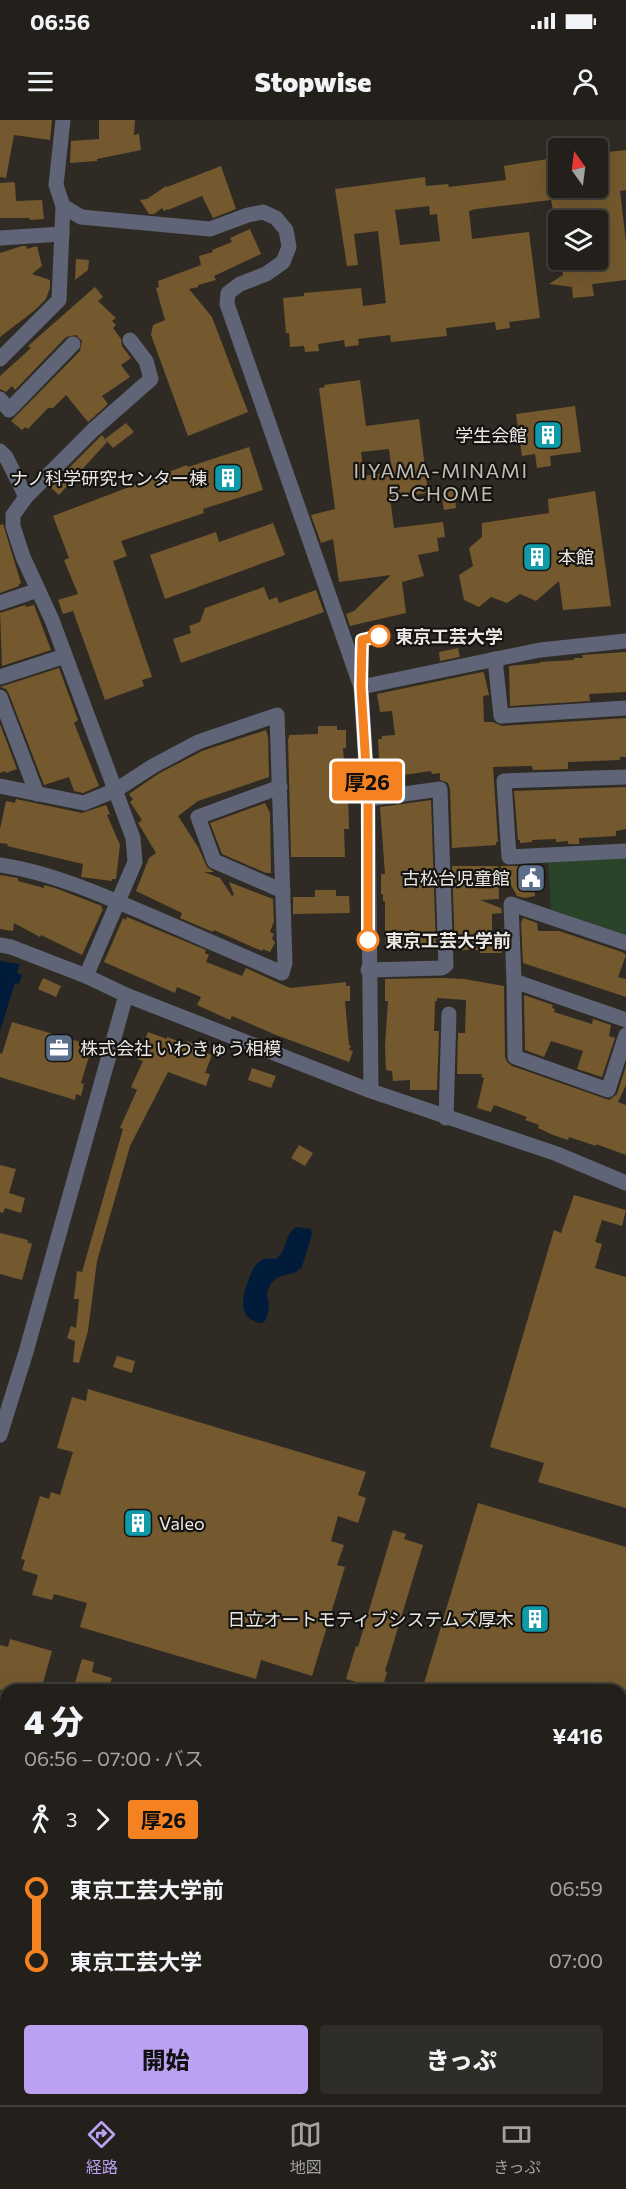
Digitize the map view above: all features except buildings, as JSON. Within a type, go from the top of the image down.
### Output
[{"type":"street","points":[[0,358],[59,300],[63,206],[56,185],[63,120]]},
{"type":"street","points":[[63,206],[81,217],[210,229],[263,212],[276,218],[286,230],[288,247],[283,262],[266,274],[240,284],[228,293],[227,304],[361,687],[368,799],[370,1090]]},
{"type":"street","points":[[0,238],[62,234]]},
{"type":"street","points":[[86,976],[135,862],[133,838],[65,656],[38,590],[7,528],[26,497],[93,430],[151,379],[146,361],[130,340]]},
{"type":"street","points":[[0,399],[9,410],[73,344]]},
{"type":"street","points":[[0,451],[6,457],[26,497]]},
{"type":"street","points":[[0,603],[38,590]]},
{"type":"street","points":[[361,687],[540,650],[626,641]]},
{"type":"street","points":[[0,678],[65,656]]},
{"type":"street","points":[[495,659],[501,716],[626,708]]},
{"type":"street","points":[[0,697],[37,794]]},
{"type":"street","points":[[0,786],[84,804],[116,790],[153,766],[198,742],[278,715],[285,963],[282,973],[119,902],[53,877],[23,868],[0,865]]},
{"type":"street","points":[[626,777],[504,781],[508,857],[626,851]]},
{"type":"street","points":[[280,787],[198,817],[214,861],[283,891]]},
{"type":"street","points":[[368,799],[440,789],[446,965],[442,968],[368,969]]},
{"type":"street","points":[[626,943],[511,904],[515,1057],[608,1090],[626,1035]]},
{"type":"street","points":[[0,945],[11,947],[86,976],[126,995],[370,1090],[446,1118],[557,1154],[626,1183]]},
{"type":"street","points":[[514,981],[626,1020]]},
{"type":"street","points":[[0,1435],[28,1344],[126,995]]},
{"type":"street","points":[[446,1118],[449,1014]]},
{"type":"green space","points":[[626,857],[626,935],[551,909],[548,861]]},
{"type":"water","points":[[0,961],[20,964],[17,973],[22,975],[19,984],[15,983],[0,1031]]},
{"type":"water","points":[[297,1227],[311,1229],[312,1234],[302,1267],[296,1272],[278,1277],[271,1283],[267,1293],[269,1307],[266,1320],[262,1323],[255,1321],[246,1315],[243,1305],[244,1293],[250,1276],[259,1262],[269,1258],[276,1259],[280,1255],[290,1233]]},
{"type":"bus line","name":"厚26","points":[[368,940],[368,799],[361,687],[362,640],[379,636]]},
{"type":"place","name":"学生会館","points":[[548,435]]},
{"type":"place","name":"ナノ科学研究センター棟","points":[[228,478]]},
{"type":"place","name":"本館","points":[[537,557]]},
{"type":"place","name":"東京工芸大学","points":[[379,636]]},
{"type":"place","name":"古松台児童館","points":[[531,878]]},
{"type":"place","name":"東京工芸大学前","points":[[368,940]]},
{"type":"place","name":"株式会社 いわきゅう相模","points":[[59,1048]]},
{"type":"place","name":"Valeo","points":[[138,1523]]},
{"type":"place","name":"日立オートモティブシステムズ厚木","points":[[535,1619]]},
{"type":"district","name":"IIYAMA-MINAMI 5-CHOME","points":[[441,482]]}]
